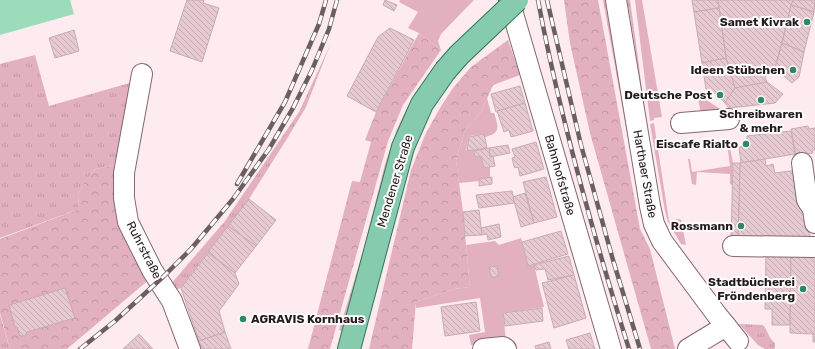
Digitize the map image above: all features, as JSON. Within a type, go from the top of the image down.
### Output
[{"type":"main road","name":"Mendener Straße","points":[[349,349],[403,147],[422,104],[445,71],[459,55],[517,0]]},
{"type":"street","name":"Bahnhofstraße","points":[[509,0],[611,349]]},
{"type":"street","name":"Harthaer Straße","points":[[616,0],[654,224],[662,241],[732,334],[688,349]]},
{"type":"street","name":"Ruhrstraße","points":[[142,74],[124,173],[124,198],[128,222],[152,270],[172,301],[190,349]]},
{"type":"street","points":[[681,123],[729,119]]},
{"type":"street","points":[[802,163],[807,200],[813,209],[815,223]]},
{"type":"street","points":[[733,246],[815,247]]},
{"type":"street","points":[[483,349],[503,347],[506,349]]},
{"type":"green space","points":[[400,0],[474,0],[441,34],[438,41],[441,50],[419,33],[408,28],[418,12],[399,2]]},
{"type":"green space","points":[[564,0],[598,0],[640,229],[650,249],[675,349],[651,349],[590,133],[570,43]]},
{"type":"green space","points":[[603,0],[605,0],[628,129],[656,249],[646,231],[642,216]]},
{"type":"green space","points":[[627,0],[630,0],[650,155],[660,209],[669,234],[676,245],[668,236],[661,218],[655,195]]},
{"type":"green space","points":[[635,0],[642,0],[662,117],[654,118],[654,120],[650,121]]},
{"type":"green space","points":[[419,33],[441,50],[403,105],[388,141],[330,349],[308,349],[352,181],[360,182],[371,142],[365,140],[376,112]]},
{"type":"green space","points":[[508,40],[520,75],[493,85],[481,112],[465,130],[456,160],[463,212],[470,287],[454,289],[416,302],[412,349],[369,349],[411,170],[425,135],[453,88],[471,67]]},
{"type":"green space","points":[[330,45],[306,107],[249,199],[181,288],[174,290],[170,285],[225,221],[299,112]]},
{"type":"green space","points":[[35,55],[49,106],[133,82],[127,116],[114,165],[96,169],[83,184],[78,195],[79,209],[0,238],[0,64]]},
{"type":"green space","points":[[698,97],[702,97],[720,109],[720,112],[701,115]]},
{"type":"green space","points":[[487,98],[491,113],[494,113],[497,122],[496,131],[485,137],[484,134],[469,136],[466,151],[474,150],[475,157],[481,156],[484,168],[490,167],[490,178],[479,179],[479,181],[459,183],[456,160],[465,130],[481,112]]},
{"type":"green space","points":[[413,99],[342,331],[339,330],[363,252],[385,164],[397,129]]},
{"type":"green space","points":[[654,123],[669,221],[681,220],[686,245],[681,244],[668,222],[665,211],[650,124]]},
{"type":"green space","points":[[727,143],[729,143],[733,163],[732,185],[730,184],[730,174],[697,172],[696,185],[692,184],[688,159],[690,159],[692,172],[730,166]]},
{"type":"green space","points":[[114,165],[123,223],[151,278],[67,349],[10,349],[0,313],[0,239],[79,209],[78,195],[83,184],[96,169]]},
{"type":"green space","points":[[521,238],[528,266],[534,265],[544,307],[503,313],[506,341],[471,345],[469,335],[485,332],[480,298],[416,308],[416,302],[454,289],[470,287],[466,245],[495,241],[499,245]]},
{"type":"green space","points":[[0,315],[10,349],[0,349]]},
{"type":"green space","points":[[739,324],[763,325],[775,343],[775,348],[765,349],[758,345]]},
{"type":"shaded area","points":[[0,0],[70,0],[74,14],[0,35]]},
{"type":"building","points":[[187,0],[204,0],[203,3],[219,8],[202,62],[170,51]]},
{"type":"building","points":[[385,0],[397,5],[394,11],[383,5]]},
{"type":"building","points":[[692,0],[718,0],[719,8],[694,12]]},
{"type":"building","points":[[718,0],[793,0],[775,68],[765,77],[767,82],[735,88],[726,58]]},
{"type":"building","points":[[793,0],[815,0],[814,12],[791,5]]},
{"type":"building","points":[[791,5],[814,12],[804,52],[782,43]]},
{"type":"building","points":[[719,8],[726,58],[702,63],[694,12]]},
{"type":"building","points":[[390,28],[414,40],[376,112],[347,96],[378,37]]},
{"type":"building","points":[[74,30],[79,51],[55,58],[49,38]]},
{"type":"building","points":[[782,43],[804,52],[799,77],[792,83],[775,68]]},
{"type":"building","points":[[726,58],[735,88],[725,103],[716,94],[706,89],[702,63]]},
{"type":"building","points":[[767,82],[783,94],[775,103],[729,108],[725,103],[735,88]]},
{"type":"building","points":[[520,86],[525,103],[496,112],[491,94]]},
{"type":"building","points":[[525,103],[533,131],[511,137],[509,130],[504,132],[497,111]]},
{"type":"building","points":[[808,126],[809,129],[815,128],[815,150],[812,150],[813,153],[796,156],[791,129]]},
{"type":"building","points":[[791,131],[795,154],[741,163],[739,147],[741,147],[747,139],[747,136]]},
{"type":"building","points":[[484,134],[487,148],[467,151],[469,137]]},
{"type":"building","points":[[536,142],[544,169],[520,176],[518,167],[515,168],[514,166],[512,158],[515,157],[512,149]]},
{"type":"building","points":[[508,145],[510,153],[490,157],[489,148]]},
{"type":"building","points":[[489,148],[490,157],[493,156],[495,166],[484,168],[481,156],[475,157],[474,151]]},
{"type":"building","points":[[765,159],[766,166],[773,164],[775,173],[798,170],[810,237],[738,238],[740,163]]},
{"type":"building","points":[[733,163],[740,163],[738,238],[731,238]]},
{"type":"building","points":[[492,177],[492,184],[479,186],[479,179]]},
{"type":"building","points":[[546,177],[557,217],[534,223],[523,182]]},
{"type":"building","points":[[512,191],[515,203],[479,208],[476,195]]},
{"type":"building","points":[[525,193],[534,223],[521,227],[513,197]]},
{"type":"building","points":[[249,199],[276,220],[256,246],[228,226]]},
{"type":"building","points":[[479,210],[482,235],[465,236],[463,212]]},
{"type":"building","points":[[499,224],[501,237],[488,240],[487,234],[482,235],[481,228]]},
{"type":"building","points":[[228,226],[256,246],[235,273],[208,252]]},
{"type":"building","points":[[561,231],[568,254],[528,266],[522,242]]},
{"type":"building","points":[[766,252],[791,253],[790,325],[772,325],[772,309],[765,309]]},
{"type":"building","points":[[208,253],[235,273],[239,284],[219,311],[225,332],[199,341],[181,288]]},
{"type":"building","name":"Stadtbücherei Fröndenberg","points":[[791,253],[815,253],[815,342],[813,342],[813,334],[790,333]]},
{"type":"building","points":[[569,256],[574,275],[548,280],[545,269],[536,270],[534,265]]},
{"type":"building","points":[[497,266],[499,276],[491,278],[489,267]]},
{"type":"building","points":[[574,275],[586,318],[554,328],[542,283]]},
{"type":"building","points":[[65,288],[75,318],[27,332],[25,336],[20,336],[17,327],[15,327],[9,305]]},
{"type":"building","points":[[476,302],[480,331],[445,336],[441,307]]},
{"type":"building","points":[[542,308],[543,321],[505,326],[503,313]]},
{"type":"building","points":[[225,332],[231,349],[202,349],[199,341]]},
{"type":"building","points":[[590,333],[595,349],[569,349],[566,340]]},
{"type":"building","points":[[139,334],[153,349],[123,349]]},
{"type":"building","points":[[549,342],[551,349],[536,349],[535,346]]},
{"type":"railway","points":[[237,184],[285,102],[319,24],[326,0]]},
{"type":"railway","points":[[80,349],[115,321],[164,276],[191,249],[233,199],[269,149],[293,108],[312,70],[329,29],[337,0]]},
{"type":"railway","points":[[538,0],[556,88],[578,176],[629,349]]},
{"type":"railway","points":[[547,0],[581,145],[613,260],[640,349]]},
{"type":"place","name":"Samet Kivrak","points":[[807,22]]},
{"type":"place","name":"Ideen Stübchen","points":[[793,70]]},
{"type":"place","name":"Deutsche Post","points":[[720,95]]},
{"type":"place","name":"Schreibwaren & mehr","points":[[761,100]]},
{"type":"place","name":"Eiscafe Rialto","points":[[746,144]]},
{"type":"place","name":"Rossmann","points":[[741,226]]},
{"type":"place","name":"Stadtbücherei Fröndenberg","points":[[803,289]]},
{"type":"place","name":"AGRAVIS Kornhaus","points":[[243,319]]}]
